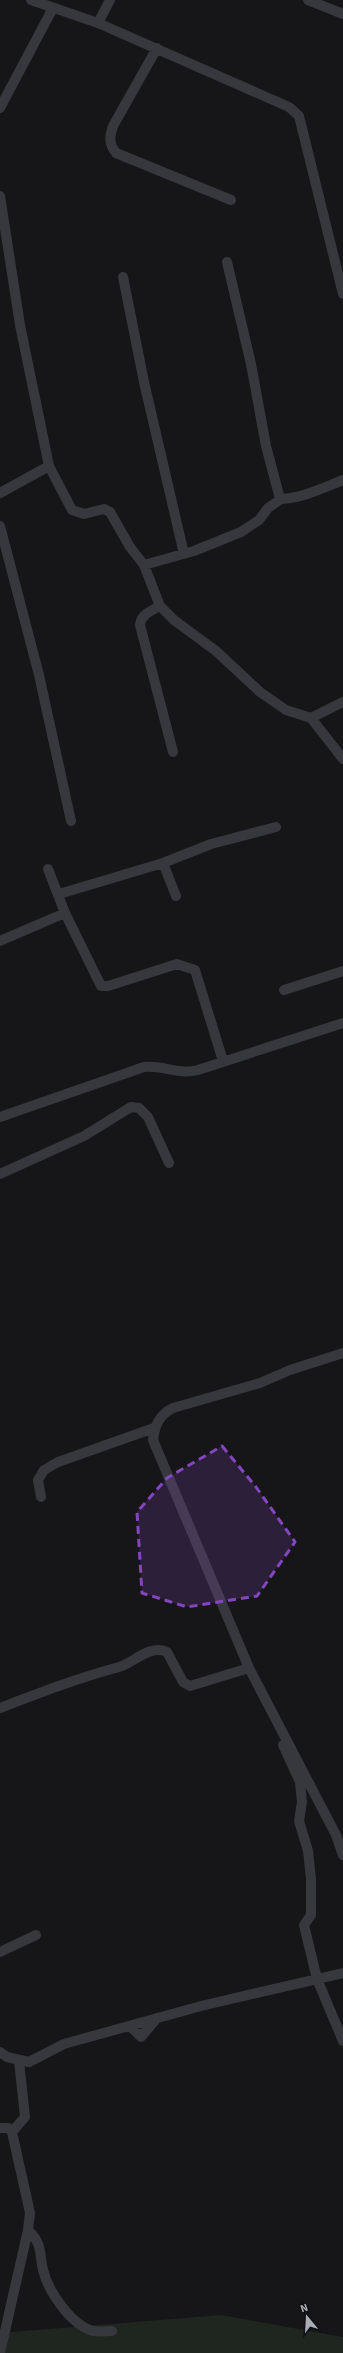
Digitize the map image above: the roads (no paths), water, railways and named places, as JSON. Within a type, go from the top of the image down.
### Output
[{"type":"street","points":[[31,0],[98,23],[280,101],[299,116],[343,294]]},
{"type":"street","points":[[98,23],[110,0]]},
{"type":"street","points":[[308,0],[343,14]]},
{"type":"street","points":[[0,108],[54,8]]},
{"type":"street","points":[[157,48],[113,126],[109,138],[112,148],[116,153],[231,200]]},
{"type":"street","points":[[0,196],[3,243],[49,466],[72,510],[84,514],[104,509],[110,512],[130,547],[144,565],[160,606],[174,620],[216,651],[260,692],[286,710],[311,718],[343,759]]},
{"type":"street","points":[[227,262],[251,364],[266,446],[281,498]]},
{"type":"street","points":[[123,277],[144,382],[184,554]]},
{"type":"street","points":[[0,493],[49,466]]},
{"type":"street","points":[[144,565],[184,554],[241,532],[259,520],[268,508],[281,498],[307,494],[343,480]]},
{"type":"street","points":[[0,526],[41,682],[71,821]]},
{"type":"street","points":[[160,606],[144,616],[141,619],[140,625],[173,752]]},
{"type":"street","points":[[311,718],[343,702]]},
{"type":"street","points":[[59,894],[163,863],[210,844],[276,827]]},
{"type":"street","points":[[163,863],[176,896]]},
{"type":"street","points":[[48,869],[59,894],[65,913],[97,981],[102,986],[108,986],[177,964],[186,965],[194,970],[224,1061]]},
{"type":"street","points":[[0,941],[65,913]]},
{"type":"street","points":[[284,990],[343,971]]},
{"type":"street","points":[[0,1117],[144,1067],[154,1066],[172,1072],[190,1072],[343,1023]]},
{"type":"street","points":[[0,1174],[84,1136],[131,1107],[139,1108],[148,1118],[169,1163]]},
{"type":"street","points":[[343,1353],[295,1368],[260,1383],[173,1408],[164,1413],[154,1428],[153,1440],[249,1668],[336,1835],[343,1855]]},
{"type":"street","points":[[41,1497],[38,1480],[44,1470],[58,1462],[154,1428]]},
{"type":"street","points":[[0,1708],[38,1692],[106,1669],[118,1667],[134,1658],[157,1650],[166,1652],[183,1682],[190,1686],[249,1668]]},
{"type":"street","points":[[277,1723],[284,1749],[300,1782],[302,1802],[299,1821],[308,1851],[313,1898],[311,1915],[304,1925],[317,1980],[343,2041]]},
{"type":"street","points":[[0,1952],[36,1935]]},
{"type":"street","points":[[0,2052],[19,2062],[29,2062],[64,2044],[201,2006],[343,1973]]},
{"type":"street","points":[[12,2132],[25,2117],[19,2062]]},
{"type":"street","points":[[0,2128],[8,2128],[12,2132],[30,2213],[28,2230],[0,2353]]},
{"type":"street","points":[[28,2230],[35,2239],[42,2254],[43,2270],[55,2298],[73,2319],[86,2327],[93,2331],[112,2331]]}]
